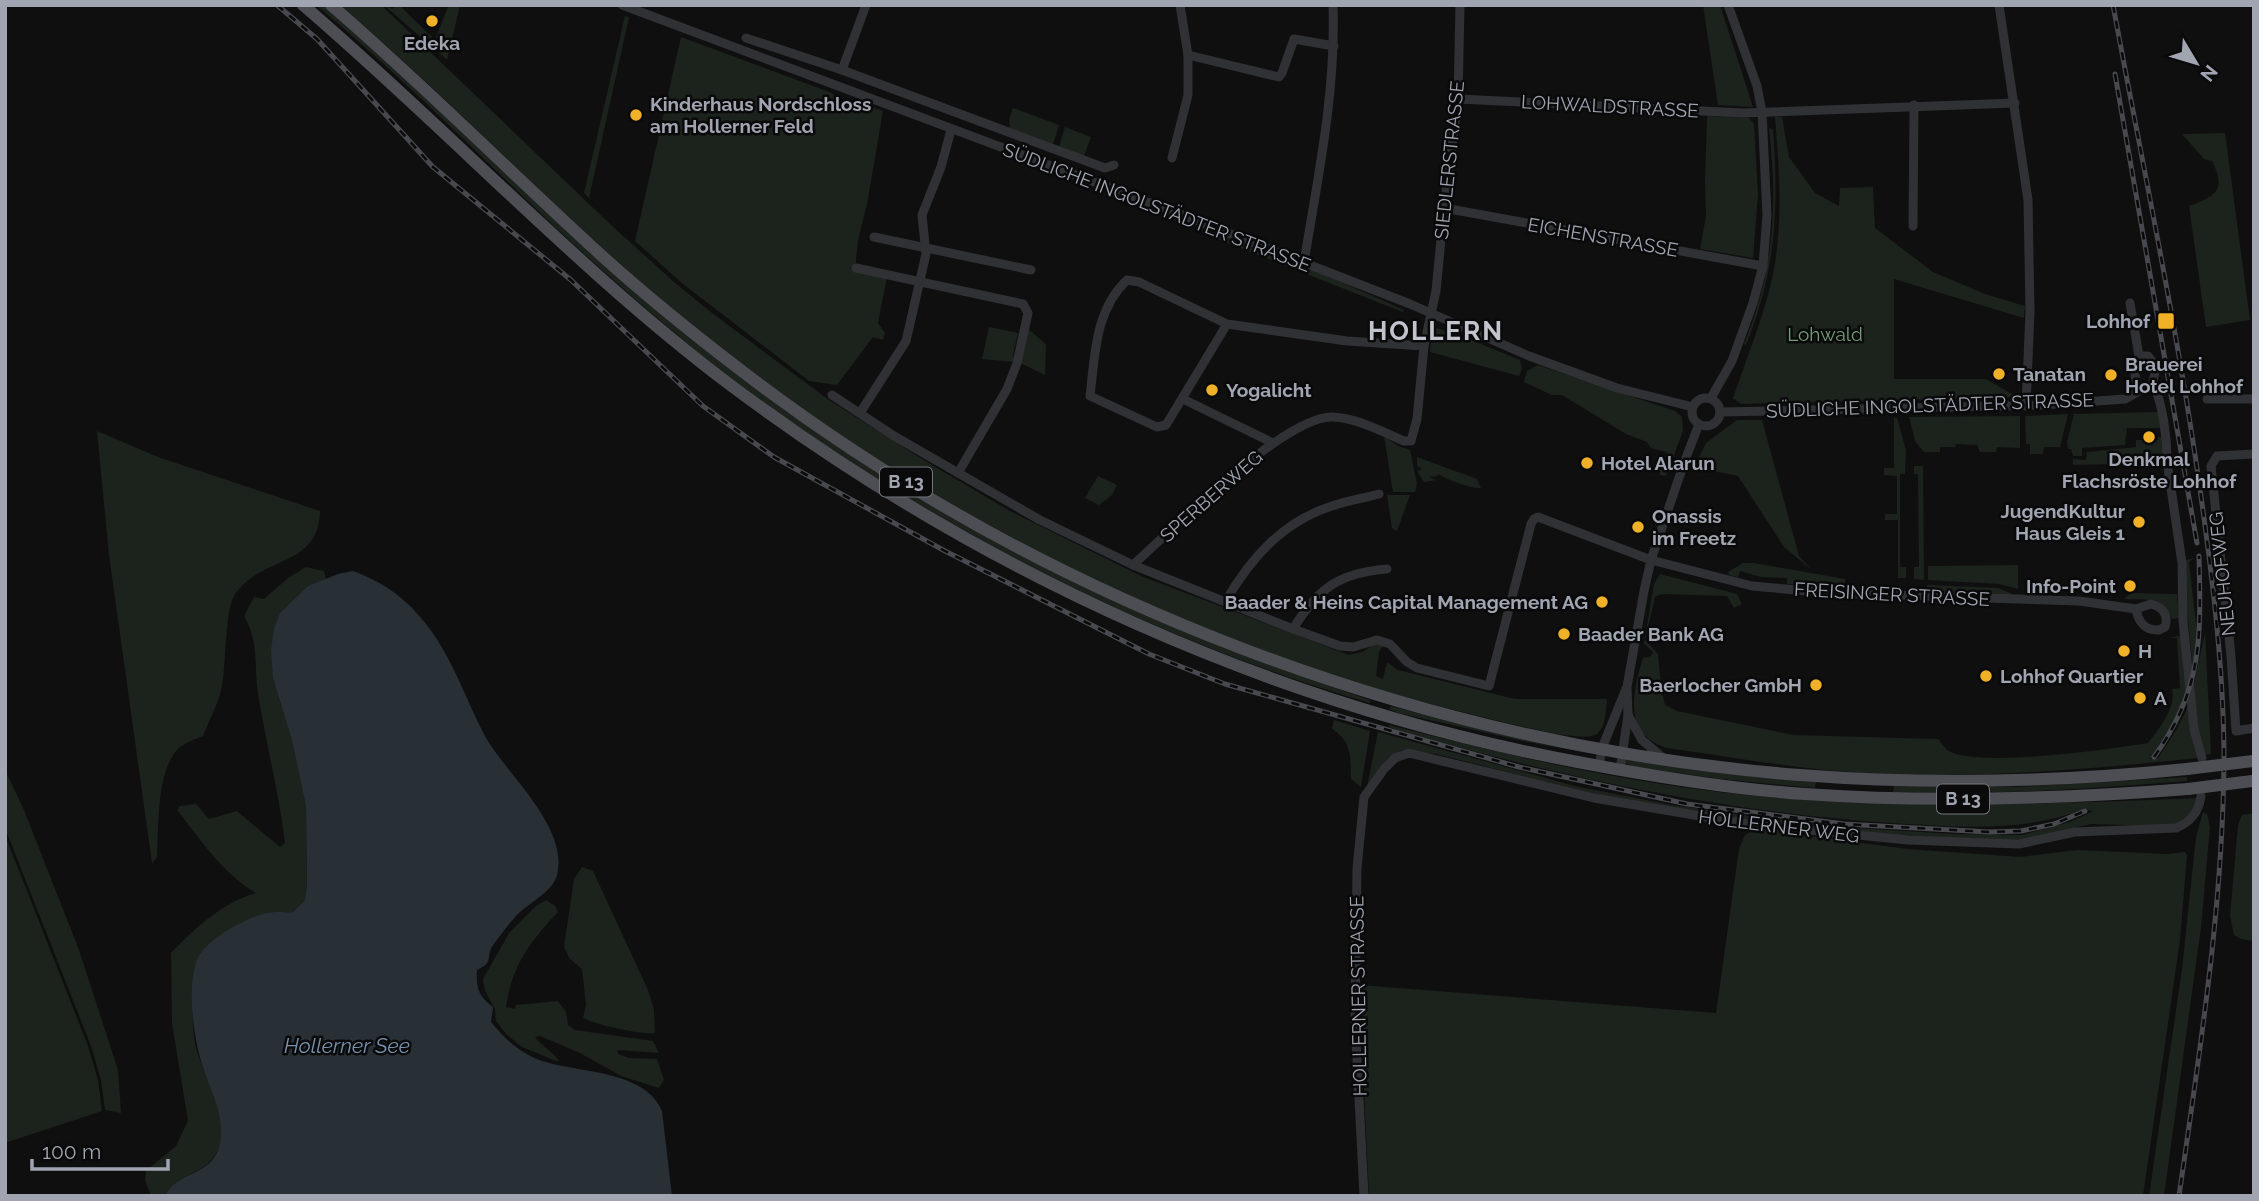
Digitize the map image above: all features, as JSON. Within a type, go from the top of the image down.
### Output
[{"type":"main road","name":"B 13","points":[[303,5],[356,50],[595,274],[729,384],[809,442],[940,525],[1114,615],[1188,647],[1271,679],[1450,734],[1536,755],[1759,790],[1890,799],[2064,797],[2188,789],[2253,780]]},
{"type":"main road","name":"B 13","points":[[331,5],[603,257],[658,304],[800,413],[880,467],[949,508],[1098,587],[1272,659],[1413,705],[1501,727],[1621,752],[1798,775],[1906,781],[2050,780],[2253,761]]},
{"type":"street","name":"SÜDLICHE INGOLSTÄDTER STRASSE","points":[[622,5],[1304,262],[1530,356],[1617,388],[1693,407]]},
{"type":"street","points":[[842,70],[866,5]]},
{"type":"street","points":[[1172,158],[1188,95],[1188,55],[1180,5]]},
{"type":"street","points":[[1304,262],[1328,108],[1334,46],[1333,5]]},
{"type":"street","name":"SIEDLERSTRASSE","points":[[1411,441],[1417,419],[1424,346],[1436,290],[1458,99],[1460,5]]},
{"type":"street","points":[[1711,398],[1732,361],[1753,303],[1763,266],[1767,215],[1762,112],[1753,75],[1728,5]]},
{"type":"street","points":[[1999,5],[2028,200],[2026,406]]},
{"type":"street","points":[[746,38],[842,70],[1105,168],[1114,165]]},
{"type":"street","points":[[1188,55],[1279,76],[1294,39],[1334,46]]},
{"type":"street","name":"LOHWALDSTRASSE","points":[[1458,99],[1762,112],[2015,103]]},
{"type":"street","points":[[1913,226],[1914,106]]},
{"type":"street","points":[[860,413],[906,341],[925,248],[922,215],[951,130]]},
{"type":"street","name":"EICHENSTRASSE","points":[[1444,208],[1763,266]]},
{"type":"street","points":[[874,237],[1031,270]]},
{"type":"street","points":[[856,268],[1023,304],[1028,311],[1017,363],[1007,389],[958,472]]},
{"type":"street","points":[[1227,324],[1170,421],[1161,427],[1090,396],[1100,322],[1121,285],[1127,280],[1139,282],[1227,324],[1347,341],[1424,346]]},
{"type":"street","points":[[2130,303],[2139,356],[2134,365],[2137,391]]},
{"type":"street","points":[[2139,356],[2148,356],[2156,366],[2153,383],[2168,449],[2167,461],[2182,563],[2183,621],[2194,729],[2202,758]]},
{"type":"street","name":"SÜDLICHE INGOLSTÄDTER STRASSE","points":[[1699,424],[1713,424],[1720,412],[2026,406],[2125,399],[2153,383]]},
{"type":"street","points":[[832,396],[1042,521],[1133,565],[1293,629],[1308,604],[1336,582],[1351,575],[1387,569]]},
{"type":"street","points":[[1599,766],[1602,748],[1627,687],[1651,560],[1699,424],[1694,419],[1693,407],[1698,400],[1711,398],[1718,403],[1720,412]]},
{"type":"street","points":[[1183,399],[1273,443]]},
{"type":"street","points":[[2207,399],[2254,399]]},
{"type":"street","name":"SPERBERWEG","points":[[1133,565],[1242,466],[1273,443],[1308,423],[1333,417],[1411,441]]},
{"type":"street","name":"NEUHOFWEG","points":[[2254,454],[2217,456],[2211,466],[2236,731],[2254,728]]},
{"type":"street","points":[[1225,602],[1249,565],[1279,534],[1331,506],[1379,494]]},
{"type":"street","name":"FREISINGER STRASSE","points":[[1293,629],[1340,646],[1353,647],[1377,640],[1390,644],[1407,662],[1418,668],[1489,686],[1534,519],[1538,517],[1651,560],[1752,586],[1829,593],[2079,601],[2136,609]]},
{"type":"street","points":[[1620,770],[1628,715],[1627,687]]},
{"type":"street","points":[[1628,715],[1642,740],[1663,758]]},
{"type":"street","name":"HOLLERNER WEG","points":[[1364,797],[1395,758],[1409,754],[1594,798],[1747,824],[1908,840],[2019,844],[2076,832],[2176,828],[2189,823],[2202,796]]},
{"type":"street","name":"HOLLERNER STRASSE","points":[[1363,1196],[1355,1020],[1357,868],[1364,797]]},
{"type":"green space","points":[[316,5],[322,5],[339,18],[708,352],[833,442],[961,523],[1071,580],[1222,647],[1370,700],[1370,703],[1237,658],[1108,604],[1046,574],[923,507],[801,429],[720,371],[628,293],[408,87]]},
{"type":"green space","points":[[340,5],[381,5],[610,224],[712,313],[829,400],[1010,511],[1141,576],[1349,655],[1362,652],[1375,644],[1383,646],[1379,652],[1376,676],[1383,679],[1387,662],[1398,670],[1515,699],[1607,699],[1605,718],[1600,731],[1589,737],[1558,734],[1478,716],[1376,688],[1274,654],[1172,614],[1073,568],[976,518],[882,462],[792,402],[708,339],[614,258],[433,88]]},
{"type":"green space","points":[[384,5],[392,9],[399,5],[435,40],[448,7],[444,5],[460,5],[447,60]]},
{"type":"green space","points":[[1703,5],[1720,5],[1753,107],[1718,105]]},
{"type":"green space","points":[[625,16],[629,17],[589,198],[584,193]]},
{"type":"green space","points":[[681,37],[832,93],[843,101],[883,111],[858,240],[855,271],[887,277],[878,323],[885,333],[883,340],[873,337],[837,385],[809,381],[683,284],[635,241]]},
{"type":"green space","points":[[1013,108],[1059,125],[1053,144],[1010,128],[1009,120]]},
{"type":"green space","points":[[1707,116],[1749,118],[1754,124],[1758,194],[1753,258],[1700,249],[1706,216]]},
{"type":"green space","name":"Lohwald","points":[[1775,117],[1782,117],[1789,157],[1815,193],[1839,206],[1840,188],[1873,187],[1875,228],[1933,272],[1985,294],[2025,306],[2024,318],[1894,279],[1894,379],[1986,379],[2017,397],[1741,404],[1733,398],[1771,285],[1777,250],[1779,174]]},
{"type":"green space","points":[[1065,127],[1091,137],[1084,156],[1059,147]]},
{"type":"green space","points":[[1769,128],[1773,130],[1776,186],[1773,239],[1764,291],[1746,345],[1744,344],[1762,290],[1771,238],[1773,184]]},
{"type":"green space","points":[[2225,133],[2250,320],[2206,327],[2189,206],[2212,195],[2218,186],[2218,179],[2212,161],[2204,159],[2182,134]]},
{"type":"green space","points":[[1206,230],[1332,278],[1404,310],[1403,312],[1202,233]]},
{"type":"green space","points":[[989,327],[1018,333],[1013,355],[1015,362],[982,359]]},
{"type":"green space","points":[[1437,328],[1463,337],[1463,341],[1469,343],[1471,340],[1520,360],[1522,369],[1519,376],[1430,352],[1431,342],[1435,342],[1436,335],[1433,332]]},
{"type":"green space","points":[[1028,329],[1046,344],[1045,375],[1020,363]]},
{"type":"green space","points":[[1538,365],[1675,411],[1682,417],[1683,431],[1666,476],[1660,475],[1660,471],[1667,452],[1651,448],[1647,442],[1626,434],[1562,395],[1552,395],[1524,382],[1527,371]]},
{"type":"green space","points":[[2158,412],[2162,428],[2127,428],[2125,445],[2082,448],[2082,456],[2073,456],[2071,449],[2068,449],[2067,442],[2074,414]]},
{"type":"green space","points":[[2068,414],[2060,447],[2044,447],[2043,454],[2030,454],[2030,444],[2026,444],[2025,416]]},
{"type":"green space","points":[[2020,416],[2020,448],[1997,447],[1996,452],[1980,452],[1977,445],[1956,444],[1955,447],[1940,447],[1940,452],[1924,452],[1915,441],[1909,417]]},
{"type":"green space","points":[[1894,418],[1897,418],[1906,450],[1905,474],[1900,474],[1900,567],[1906,567],[1906,578],[1898,578],[1898,520],[1885,520],[1885,514],[1897,514],[1897,476],[1884,475],[1884,468],[1894,468]]},
{"type":"green space","points":[[1737,420],[1762,420],[1799,556],[1812,570],[1784,547],[1738,476],[1694,467],[1706,443]]},
{"type":"green space","points":[[97,431],[158,457],[320,511],[317,530],[310,543],[299,553],[245,583],[234,596],[229,614],[221,692],[203,736],[178,749],[166,771],[160,800],[157,857],[152,863],[109,555]]},
{"type":"green space","points":[[1384,436],[1398,446],[1410,450],[1417,484],[1415,492],[1393,492]]},
{"type":"green space","points":[[2158,437],[2162,437],[2163,461],[2157,462],[2156,454],[2115,456],[2115,464],[2073,465],[2073,459],[2086,460],[2087,452],[2136,447],[2136,440],[2158,440]]},
{"type":"green space","points":[[1417,457],[1477,479],[1481,488],[1459,484],[1438,474],[1429,477],[1436,480],[1424,482],[1417,471],[1422,469],[1417,466]]},
{"type":"green space","points":[[1914,466],[1923,466],[1924,580],[1914,579],[1914,567],[1919,567],[1918,474],[1914,474]]},
{"type":"green space","points":[[1098,476],[1117,485],[1112,495],[1099,505],[1085,498]]},
{"type":"green space","points":[[1387,495],[1410,495],[1397,531],[1392,528]]},
{"type":"green space","points":[[2194,558],[2189,562],[2197,632],[2193,671],[2185,590],[2186,560]]},
{"type":"green space","points":[[1743,563],[1845,579],[1845,585],[1842,588],[1787,584],[1787,578],[1761,577],[1740,571],[1738,577],[1729,575],[1728,572]]},
{"type":"green space","points":[[2018,565],[2018,589],[1999,584],[1928,580],[1928,566]]},
{"type":"green space","points":[[306,567],[324,571],[326,580],[308,586],[273,678],[292,741],[306,805],[305,900],[293,912],[270,912],[248,920],[194,972],[195,1043],[219,1107],[222,1134],[219,1147],[208,1164],[177,1182],[165,1196],[151,1196],[145,1180],[146,1171],[176,1146],[188,1121],[172,1023],[171,953],[199,926],[221,910],[256,893],[223,866],[177,810],[180,806],[196,804],[209,819],[237,811],[280,847],[285,843],[258,694],[254,644],[244,616],[254,597],[264,599],[288,578]]},
{"type":"green space","points":[[1660,574],[1737,594],[1742,604],[1734,608],[1727,596],[1662,594],[1655,597],[1645,640],[1658,654],[1665,705],[1677,711],[1793,735],[1938,739],[1949,751],[1964,756],[1987,758],[2046,756],[2130,746],[2148,743],[2169,711],[2172,689],[2180,688],[2177,638],[2169,638],[2183,635],[2183,668],[2187,693],[2150,759],[2158,758],[2188,707],[2198,758],[2039,772],[1919,775],[1826,770],[1667,748],[1653,742],[1643,733],[1634,711],[1636,685],[1643,658],[1651,656],[1653,652],[1644,643],[1654,584]]},
{"type":"green space","points":[[1928,585],[1998,588],[2015,595],[1927,591]]},
{"type":"green space","points":[[2131,593],[2177,594],[2179,618],[2172,619],[2158,602],[2124,599]]},
{"type":"green space","points":[[2205,633],[2211,754],[2206,755],[2197,726],[2193,687]]},
{"type":"green space","points":[[1391,706],[1594,754],[1398,713],[1389,709]]},
{"type":"green space","points":[[1334,720],[1370,731],[1361,787],[1351,779],[1349,751],[1344,739],[1332,729]]},
{"type":"green space","points":[[1389,725],[1531,759],[1626,778],[1770,797],[1931,804],[2198,798],[2191,813],[2176,824],[2091,824],[2023,839],[1997,840],[1895,835],[1720,817],[1607,797],[1436,754],[1402,750],[1387,759],[1367,787],[1378,732],[1575,786],[1672,805],[1749,816],[1859,828],[2022,835],[2070,822],[2093,811],[2085,809],[2061,817],[2013,825],[1965,827],[1828,818],[1643,790],[1460,748],[1400,731]]},
{"type":"green space","points":[[1627,759],[1720,773],[1816,782],[1815,788],[1721,779],[1635,767],[1625,763]]},
{"type":"green space","points":[[5,770],[24,810],[79,950],[118,1070],[121,1113],[105,1110],[101,1080],[91,1046],[5,828]]},
{"type":"green space","points":[[2187,777],[2187,781],[2077,789],[1967,793],[1893,792],[1894,786],[2015,787]]},
{"type":"green space","points":[[2203,812],[2207,814],[2210,827],[2201,927],[2164,1196],[2149,1196],[2182,969],[2196,837]]},
{"type":"green space","points":[[2254,813],[2254,941],[2234,935],[2230,916],[2238,825],[2242,815]]},
{"type":"green space","points":[[1756,829],[1908,849],[2020,857],[2077,850],[2167,854],[2185,852],[2187,855],[2180,940],[2143,1196],[1369,1196],[1359,985],[1716,1013],[1739,849],[1745,835]]},
{"type":"green space","points":[[5,835],[88,1046],[98,1080],[102,1111],[5,1143]]},
{"type":"green space","points":[[582,867],[593,871],[648,990],[654,1010],[655,1033],[619,1029],[583,1018],[586,1005],[582,969],[570,959],[564,947],[574,879]]},
{"type":"green space","points":[[546,900],[555,906],[558,912],[524,955],[513,979],[506,1007],[515,1009],[516,1005],[558,1001],[566,1012],[568,1025],[575,1030],[653,1041],[659,1053],[617,1050],[618,1054],[629,1058],[657,1059],[664,1080],[659,1088],[621,1076],[580,1053],[540,1036],[535,1037],[554,1054],[559,1061],[556,1061],[522,1047],[507,1035],[496,1021],[495,1009],[485,991],[483,979],[509,933],[536,906]]},
{"type":"water","name":"Hollerner See","points":[[353,571],[399,596],[432,632],[485,736],[533,801],[554,838],[558,857],[555,881],[516,916],[493,945],[488,962],[477,970],[479,991],[493,1007],[491,1022],[502,1035],[534,1058],[626,1080],[653,1098],[662,1111],[672,1196],[165,1196],[178,1181],[210,1162],[220,1143],[219,1115],[200,1059],[194,1031],[192,985],[197,960],[208,944],[237,925],[266,913],[293,912],[305,900],[306,806],[292,741],[273,678],[271,650],[274,629],[280,613],[308,586]]},
{"type":"railway","points":[[277,5],[317,39],[433,167],[571,280],[703,406],[774,457],[945,551],[1149,654],[1225,684],[1519,767],[1687,804],[1844,824],[1989,832],[2021,831],[2054,824],[2085,811]]},
{"type":"railway","points":[[2113,5],[2189,416],[2212,578],[2221,682],[2224,751],[2220,863],[2209,974],[2179,1196]]},
{"type":"railway","points":[[2115,74],[2197,543]]},
{"type":"railway","points":[[2154,757],[2182,708],[2196,661],[2200,612],[2199,556]]},
{"type":"place","name":"Edeka","points":[[432,21]]},
{"type":"place","name":"Kinderhaus Nordschloss am Hollerner Feld","points":[[636,115]]},
{"type":"place","name":"Lohhof","points":[[2166,321]]},
{"type":"place","name":"Tanatan","points":[[1999,374]]},
{"type":"place","name":"Brauerei Hotel Lohhof","points":[[2111,375]]},
{"type":"place","name":"Yogalicht","points":[[1212,390]]},
{"type":"place","name":"Denkmal Flachsröste Lohhof","points":[[2149,437]]},
{"type":"place","name":"Hotel Alarun","points":[[1587,463]]},
{"type":"place","name":"JugendKultur Haus Gleis 1","points":[[2139,522]]},
{"type":"place","name":"Onassis im Freetz","points":[[1638,527]]},
{"type":"place","name":"Info-Point","points":[[2130,586]]},
{"type":"place","name":"Baader & Heins Capital Management AG","points":[[1602,602]]},
{"type":"place","name":"Baader Bank AG","points":[[1564,634]]},
{"type":"place","name":"H","points":[[2124,651]]},
{"type":"place","name":"Lohhof Quartier","points":[[1986,676]]},
{"type":"place","name":"Baerlocher GmbH","points":[[1816,685]]},
{"type":"place","name":"A","points":[[2140,698]]},
{"type":"district","name":"HOLLERN","points":[[1436,331]]}]
